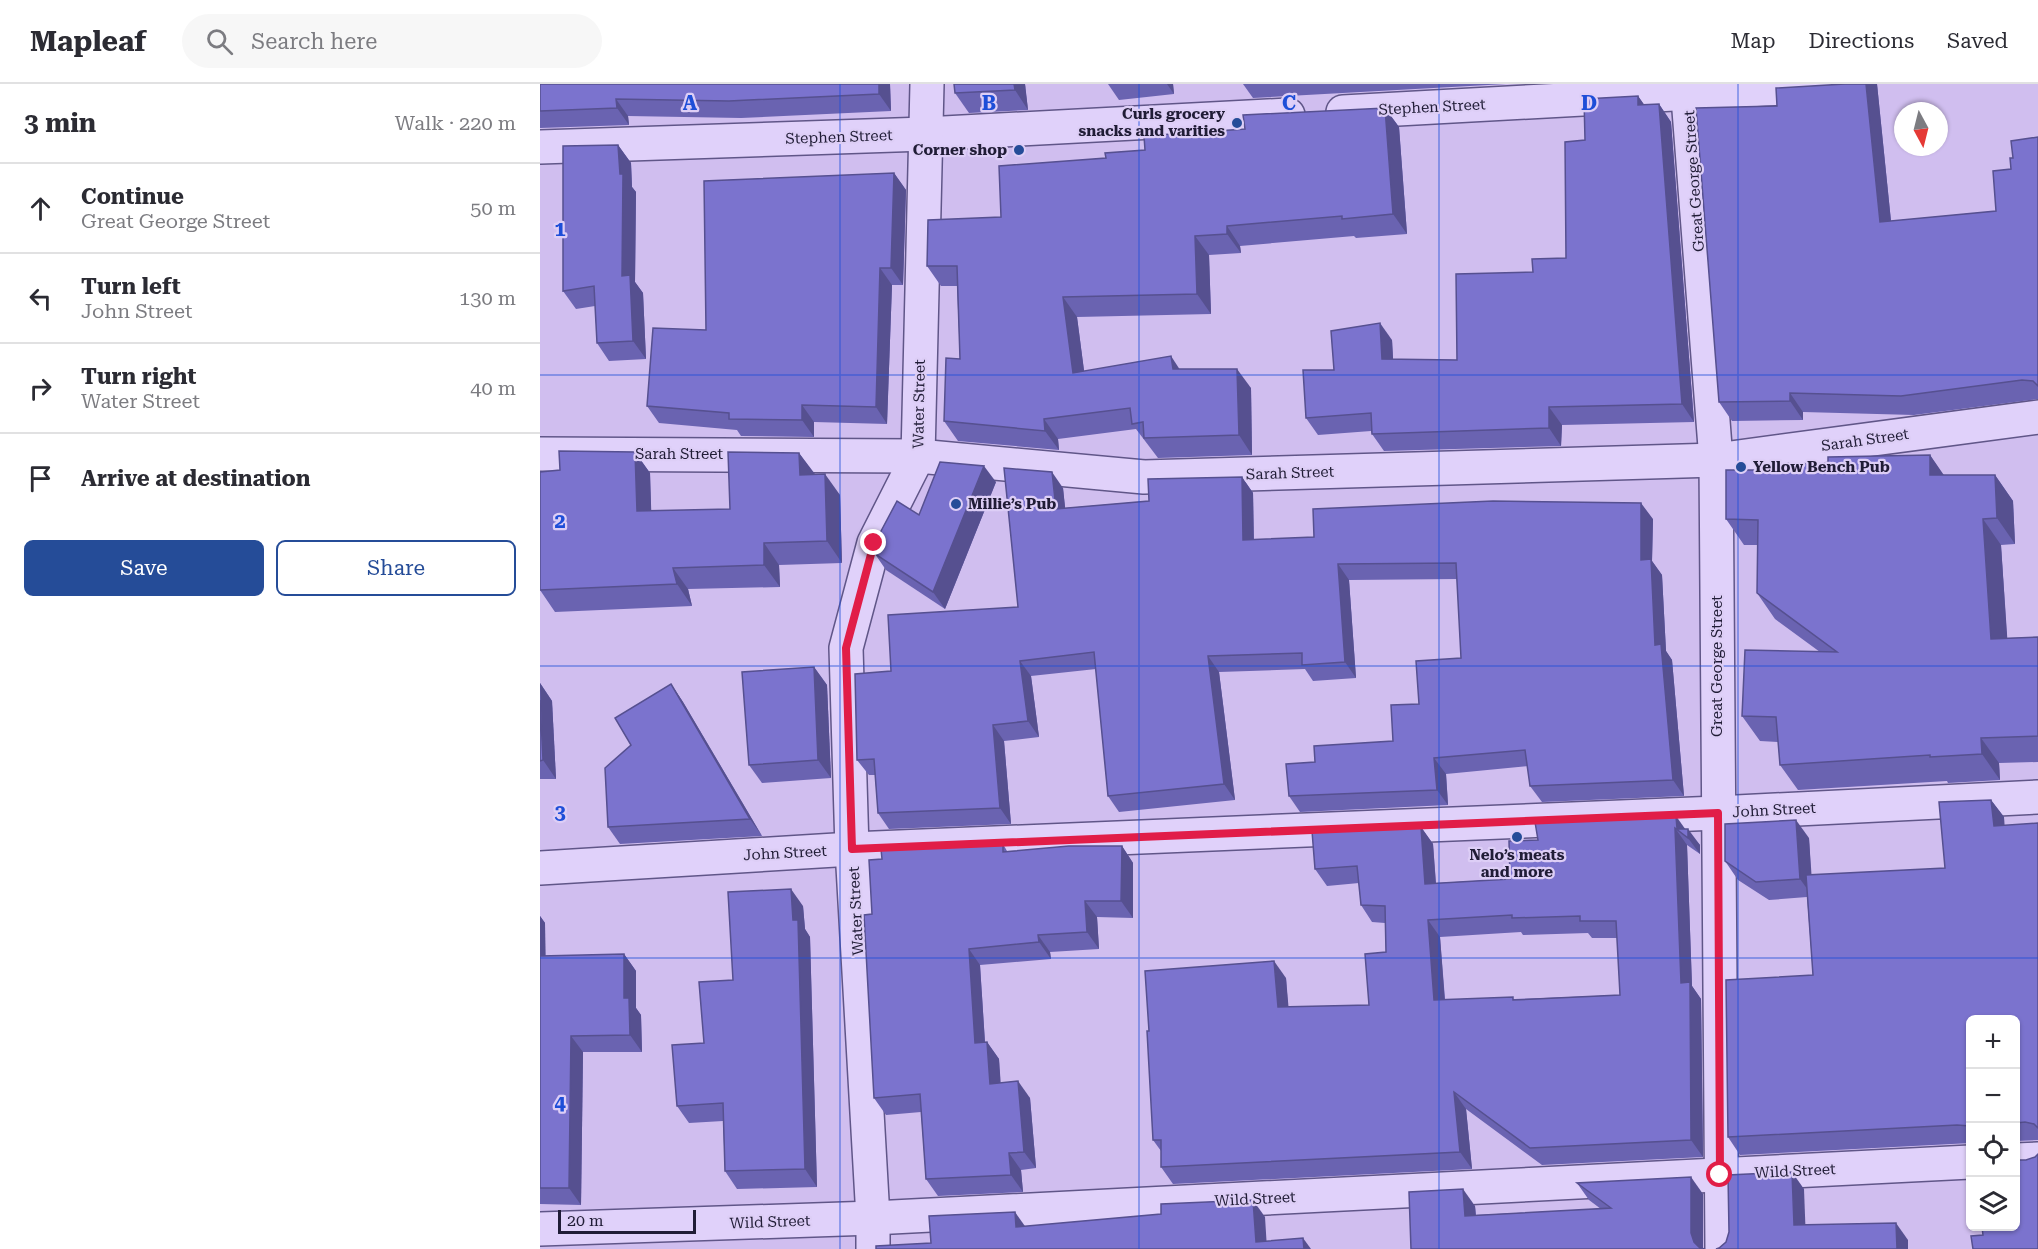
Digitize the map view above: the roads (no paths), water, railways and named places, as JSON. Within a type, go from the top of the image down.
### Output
[{"type":"street","name":"Water Street","points":[[873,1234],[852,849],[846,648],[874,543],[918,456],[927,84]]},
{"type":"street","name":"Stephen Street","points":[[540,147],[925,134],[1687,89],[1856,84]]},
{"type":"street","name":"Great George Street","points":[[1687,89],[1716,460],[1722,1249]]},
{"type":"street","name":"Sarah Street","points":[[540,454],[918,456],[1144,477],[1716,460],[2038,417]]},
{"type":"street","name":"John Street","points":[[540,868],[852,849],[1718,813],[2038,797]]},
{"type":"street","points":[[2020,1160],[2038,1159]]},
{"type":"street","name":"Wild Street","points":[[540,1229],[873,1234],[1720,1175],[1966,1162]]},
{"type":"place","name":"Curls grocery snacks and varities","points":[[1237,123]]},
{"type":"place","name":"Corner shop","points":[[1019,150]]},
{"type":"place","name":"Yellow Bench Pub","points":[[1741,467]]},
{"type":"place","name":"Millie’s Pub","points":[[956,504]]},
{"type":"place","name":"Nelo’s meats and more","points":[[1517,837]]}]
